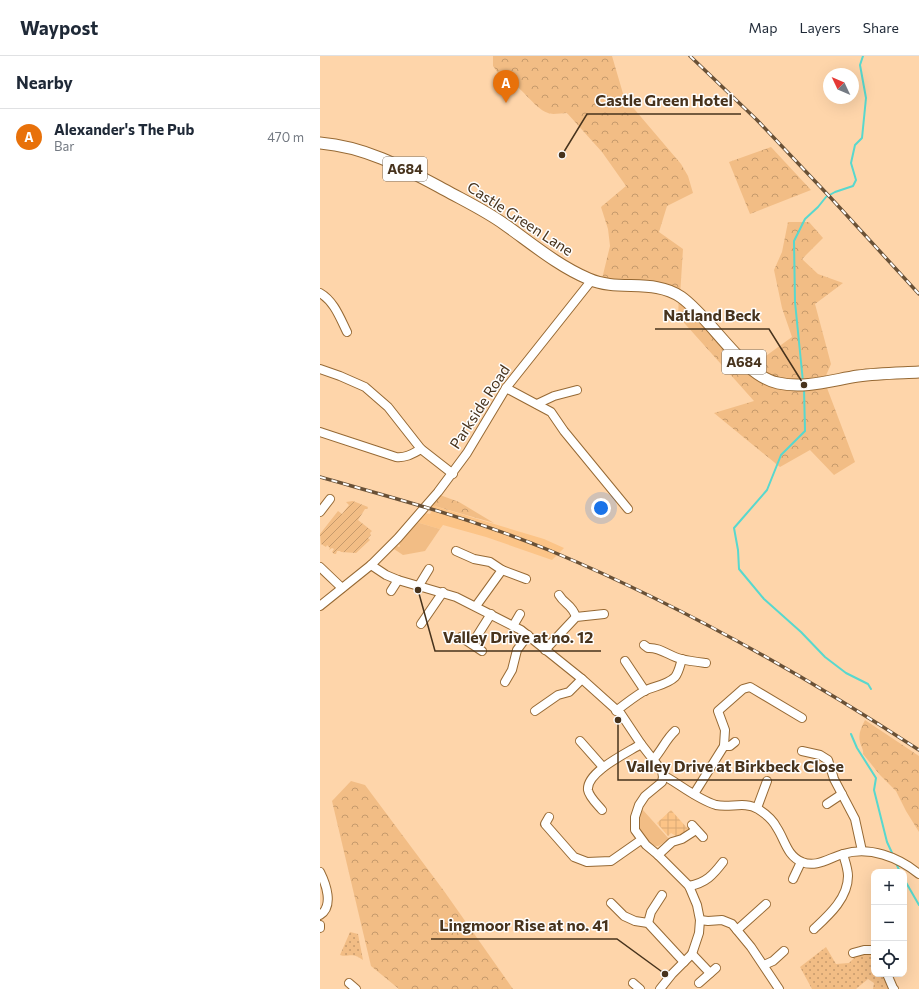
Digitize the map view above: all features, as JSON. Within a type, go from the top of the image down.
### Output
[{"type":"highway","name":"Castle Green Lane","points":[[320,143],[354,148],[375,155],[413,173],[493,216],[563,265],[577,274],[591,280]]},
{"type":"highway","name":"A684","points":[[591,280],[606,284],[665,289],[680,296],[749,367],[761,376],[776,383],[807,385],[858,376],[919,372]]},
{"type":"street","name":"Parkside Road","points":[[320,606],[372,565],[422,512],[467,454],[506,388],[591,280]]},
{"type":"street","points":[[320,293],[333,304],[347,332]]},
{"type":"street","points":[[320,369],[365,387],[388,407],[421,449],[453,474]]},
{"type":"street","points":[[506,388],[551,412],[564,431],[628,509]]},
{"type":"street","points":[[537,404],[554,396],[577,390]]},
{"type":"street","points":[[320,432],[396,457],[403,458],[421,449]]},
{"type":"street","points":[[320,512],[330,498]]},
{"type":"street","points":[[456,551],[474,559],[490,562],[502,570],[526,579]]},
{"type":"street","points":[[372,565],[386,575],[398,580],[418,587],[444,592],[476,606],[528,635],[582,679],[621,714],[641,744],[662,770],[662,782],[645,796],[636,811],[634,826],[635,830],[641,840],[689,886],[697,905],[700,920],[699,933],[692,954],[672,974],[660,989]]},
{"type":"street","points":[[320,566],[342,588]]},
{"type":"street","points":[[418,587],[429,569]]},
{"type":"street","points":[[476,606],[502,570]]},
{"type":"street","points":[[391,591],[398,580]]},
{"type":"street","points":[[421,624],[444,592]]},
{"type":"street","points":[[559,595],[562,600],[571,606],[576,617]]},
{"type":"street","points":[[472,644],[491,614]]},
{"type":"street","points":[[513,626],[520,614]]},
{"type":"street","points":[[545,650],[576,617],[604,614]]},
{"type":"street","points":[[505,682],[512,670],[517,650],[528,635]]},
{"type":"street","points":[[461,637],[482,651]]},
{"type":"street","points":[[644,644],[648,648],[656,648],[666,654],[682,659],[706,663]]},
{"type":"street","points":[[616,710],[645,691],[657,685],[666,683],[675,676],[682,659]]},
{"type":"street","points":[[625,661],[645,691]]},
{"type":"street","points":[[535,711],[558,695],[570,692],[582,679]]},
{"type":"street","points":[[694,794],[724,746],[725,730],[718,711],[743,689],[750,687],[802,718]]},
{"type":"street","points":[[653,760],[675,730]]},
{"type":"street","points":[[580,741],[603,768]]},
{"type":"street","points":[[724,746],[730,746],[735,742]]},
{"type":"street","points":[[602,810],[590,795],[588,790],[589,779],[603,768],[641,744]]},
{"type":"street","points":[[802,751],[820,755],[828,760],[834,778],[855,819],[862,851]]},
{"type":"street","points":[[663,777],[668,778],[716,805],[724,806],[742,804],[756,808],[773,821],[788,851],[793,857],[801,862],[815,864],[843,854],[862,851],[876,853],[904,862],[919,874]]},
{"type":"street","points":[[756,808],[767,781]]},
{"type":"street","points":[[826,804],[842,794]]},
{"type":"street","points":[[547,820],[574,857],[587,862],[611,861],[641,840]]},
{"type":"street","points":[[658,855],[669,843],[682,839],[694,828],[703,837]]},
{"type":"street","points":[[816,924],[830,913],[839,902],[846,887],[848,876],[843,854]]},
{"type":"street","points":[[689,886],[700,884],[723,862]]},
{"type":"street","points":[[793,879],[801,862]]},
{"type":"street","points":[[320,872],[329,900],[328,907],[320,915]]},
{"type":"street","points":[[648,923],[651,912],[662,895]]},
{"type":"street","points":[[611,903],[624,916],[635,921],[648,923],[684,962]]},
{"type":"street","points":[[737,930],[766,904]]},
{"type":"street","points":[[700,920],[722,920],[732,924],[751,947],[779,989]]},
{"type":"street","points":[[853,952],[871,950]]},
{"type":"street","points":[[764,965],[773,961],[784,951]]},
{"type":"street","points":[[692,954],[713,970],[699,983]]},
{"type":"street","points":[[888,977],[893,989]]},
{"type":"street","points":[[349,983],[358,988]]},
{"type":"street","points":[[633,983],[640,989]]},
{"type":"shaded area","points":[[431,505],[544,539],[564,548],[552,560],[486,537],[443,525],[440,529],[416,522],[425,513],[430,514],[433,508],[429,506]]},
{"type":"shaded area","points":[[671,810],[688,829],[681,835],[676,836],[671,833],[668,836],[657,823]]},
{"type":"green space","points":[[493,56],[612,56],[624,97],[681,164],[688,176],[693,193],[667,206],[659,232],[683,249],[680,296],[748,369],[792,337],[782,308],[774,270],[782,252],[788,222],[809,222],[823,238],[802,259],[818,274],[843,283],[815,304],[831,364],[824,380],[855,462],[834,475],[810,450],[780,467],[714,413],[754,401],[678,316],[679,296],[601,283],[610,246],[608,229],[601,207],[626,186],[602,152],[567,113],[550,114],[537,106],[519,88],[508,82],[505,83],[493,66]]},
{"type":"green space","points":[[771,147],[811,190],[750,214],[729,162]]},
{"type":"green space","points":[[440,495],[459,502],[494,523],[431,505]]},
{"type":"green space","points":[[353,501],[368,507],[358,520],[372,531],[368,538],[370,540],[356,553],[337,551],[336,554],[334,554],[332,552],[334,549],[332,548],[329,550],[330,548],[327,545],[326,547],[321,544],[320,534],[338,511],[342,514],[349,505],[346,502]]},
{"type":"green space","points":[[416,522],[440,529],[425,551],[403,555],[394,549],[397,546],[400,546],[399,544],[414,527]]},
{"type":"green space","points":[[865,720],[919,756],[919,832],[896,791],[880,775],[863,754],[859,736]]},
{"type":"green space","points":[[351,781],[365,785],[444,891],[513,989],[399,989],[371,966],[332,801]]},
{"type":"green space","points":[[642,809],[669,839],[658,846],[655,846],[649,842],[641,831],[639,825]]},
{"type":"green space","points":[[350,932],[358,934],[363,960],[353,955],[340,955]]},
{"type":"green space","points":[[826,947],[836,964],[849,963],[858,954],[871,953],[871,977],[888,977],[892,989],[873,989],[874,983],[868,979],[856,989],[812,989],[800,967]]},
{"type":"waterway","points":[[803,382],[795,302],[794,241],[805,219],[826,197],[835,192],[853,186],[856,180],[851,163],[855,145],[862,138],[866,98],[860,65],[863,56]]},
{"type":"waterway","points":[[804,388],[805,431],[781,455],[767,490],[734,528],[738,550],[739,569],[764,599],[801,632],[825,657],[846,673],[868,684],[871,689]]},
{"type":"waterway","points":[[851,734],[857,748],[876,778],[874,790],[887,842],[893,855]]},
{"type":"waterway","points":[[896,863],[899,869]]},
{"type":"waterway","points":[[907,884],[919,905]]},
{"type":"railway","points":[[690,56],[757,120],[919,294]]},
{"type":"railway","points":[[320,477],[495,529],[599,572],[740,642],[830,694],[919,750]]},
{"type":"place","name":"Alexander's The Pub","points":[[506,103]]},
{"type":"place","name":"Castle Green Hotel","points":[[562,155]]},
{"type":"place","name":"Natland Beck","points":[[804,385]]},
{"type":"place","name":"Valley Drive at no. 12","points":[[418,590]]},
{"type":"place","name":"Valley Drive at Birkbeck Close","points":[[618,720]]},
{"type":"place","name":"Lingmoor Rise at no. 41","points":[[665,974]]}]
